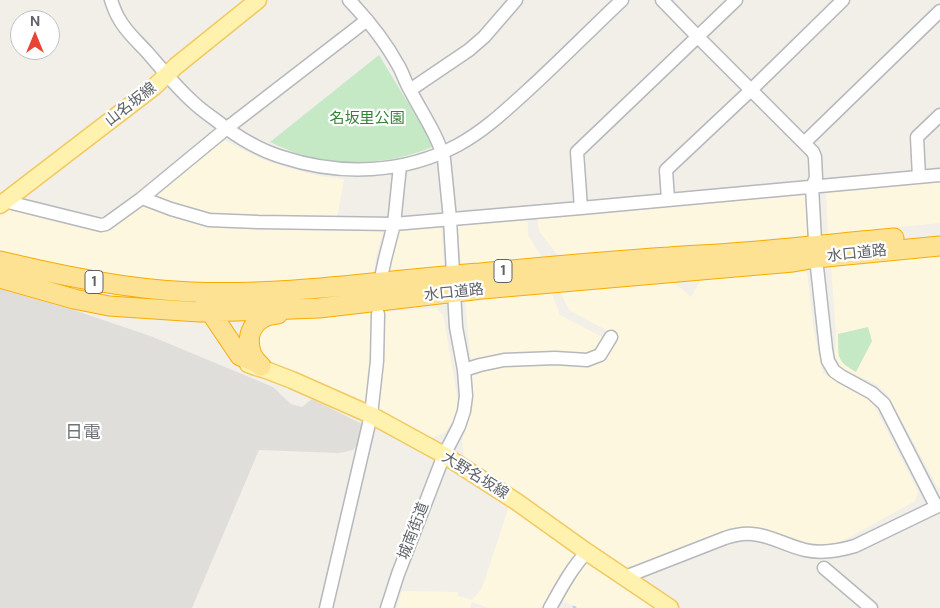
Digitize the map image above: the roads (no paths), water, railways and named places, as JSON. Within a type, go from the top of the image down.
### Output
[{"type":"highway","name":"水口道路","points":[[0,261],[88,281],[191,292],[233,292],[579,281],[793,262],[816,252],[940,234]]},
{"type":"highway","name":"水口道路","points":[[816,252],[940,246]]},
{"type":"highway","name":"水口道路","points":[[0,278],[74,299],[110,306],[205,312],[319,308],[453,284]]},
{"type":"highway","points":[[88,281],[93,285],[115,290],[155,295],[196,297],[203,300],[205,312],[240,356],[262,366]]},
{"type":"highway","points":[[262,366],[252,356],[249,348],[250,332],[255,324],[269,315],[319,308]]},
{"type":"main road","name":"山名坂線","points":[[4,202],[154,87],[176,66],[258,0]]},
{"type":"main road","name":"大野名坂線","points":[[262,366],[371,416],[444,455],[517,502],[670,608]]},
{"type":"street","points":[[111,0],[119,18],[132,38],[166,76],[194,104],[227,128],[245,140],[281,157],[323,168],[349,170],[400,166],[434,156],[465,140],[498,118],[622,0]]},
{"type":"street","name":"城南街道","points":[[349,0],[367,20],[399,66],[442,152],[450,219],[456,327],[464,370],[466,396],[459,426],[444,455],[386,608]]},
{"type":"street","points":[[410,90],[469,50],[484,37],[516,0]]},
{"type":"street","points":[[625,577],[738,534],[754,534],[807,550],[825,552],[843,550],[861,544],[938,505],[884,404],[872,393],[834,372],[830,367],[826,349],[816,252],[812,187],[816,178],[813,152],[662,0]]},
{"type":"street","points":[[582,208],[577,152],[736,0]]},
{"type":"street","points":[[668,200],[666,170],[843,0]]},
{"type":"street","points":[[804,143],[940,11]]},
{"type":"street","points":[[4,202],[101,225],[110,222],[227,128],[367,20]]},
{"type":"street","points":[[919,177],[917,137],[940,115]]},
{"type":"street","points":[[382,273],[394,224],[400,166]]},
{"type":"street","points":[[142,198],[209,220],[394,224],[940,175]]},
{"type":"street","points":[[326,608],[371,416],[377,361],[378,314]]},
{"type":"street","points":[[464,370],[504,360],[555,358],[588,360],[600,355],[612,337]]},
{"type":"street","points":[[550,608],[559,590],[587,552]]},
{"type":"street","points":[[824,568],[871,608]]},
{"type":"district","name":"日電","points":[[83,433]]},
{"type":"park label","name":"名坂里公園","points":[[367,119]]}]
